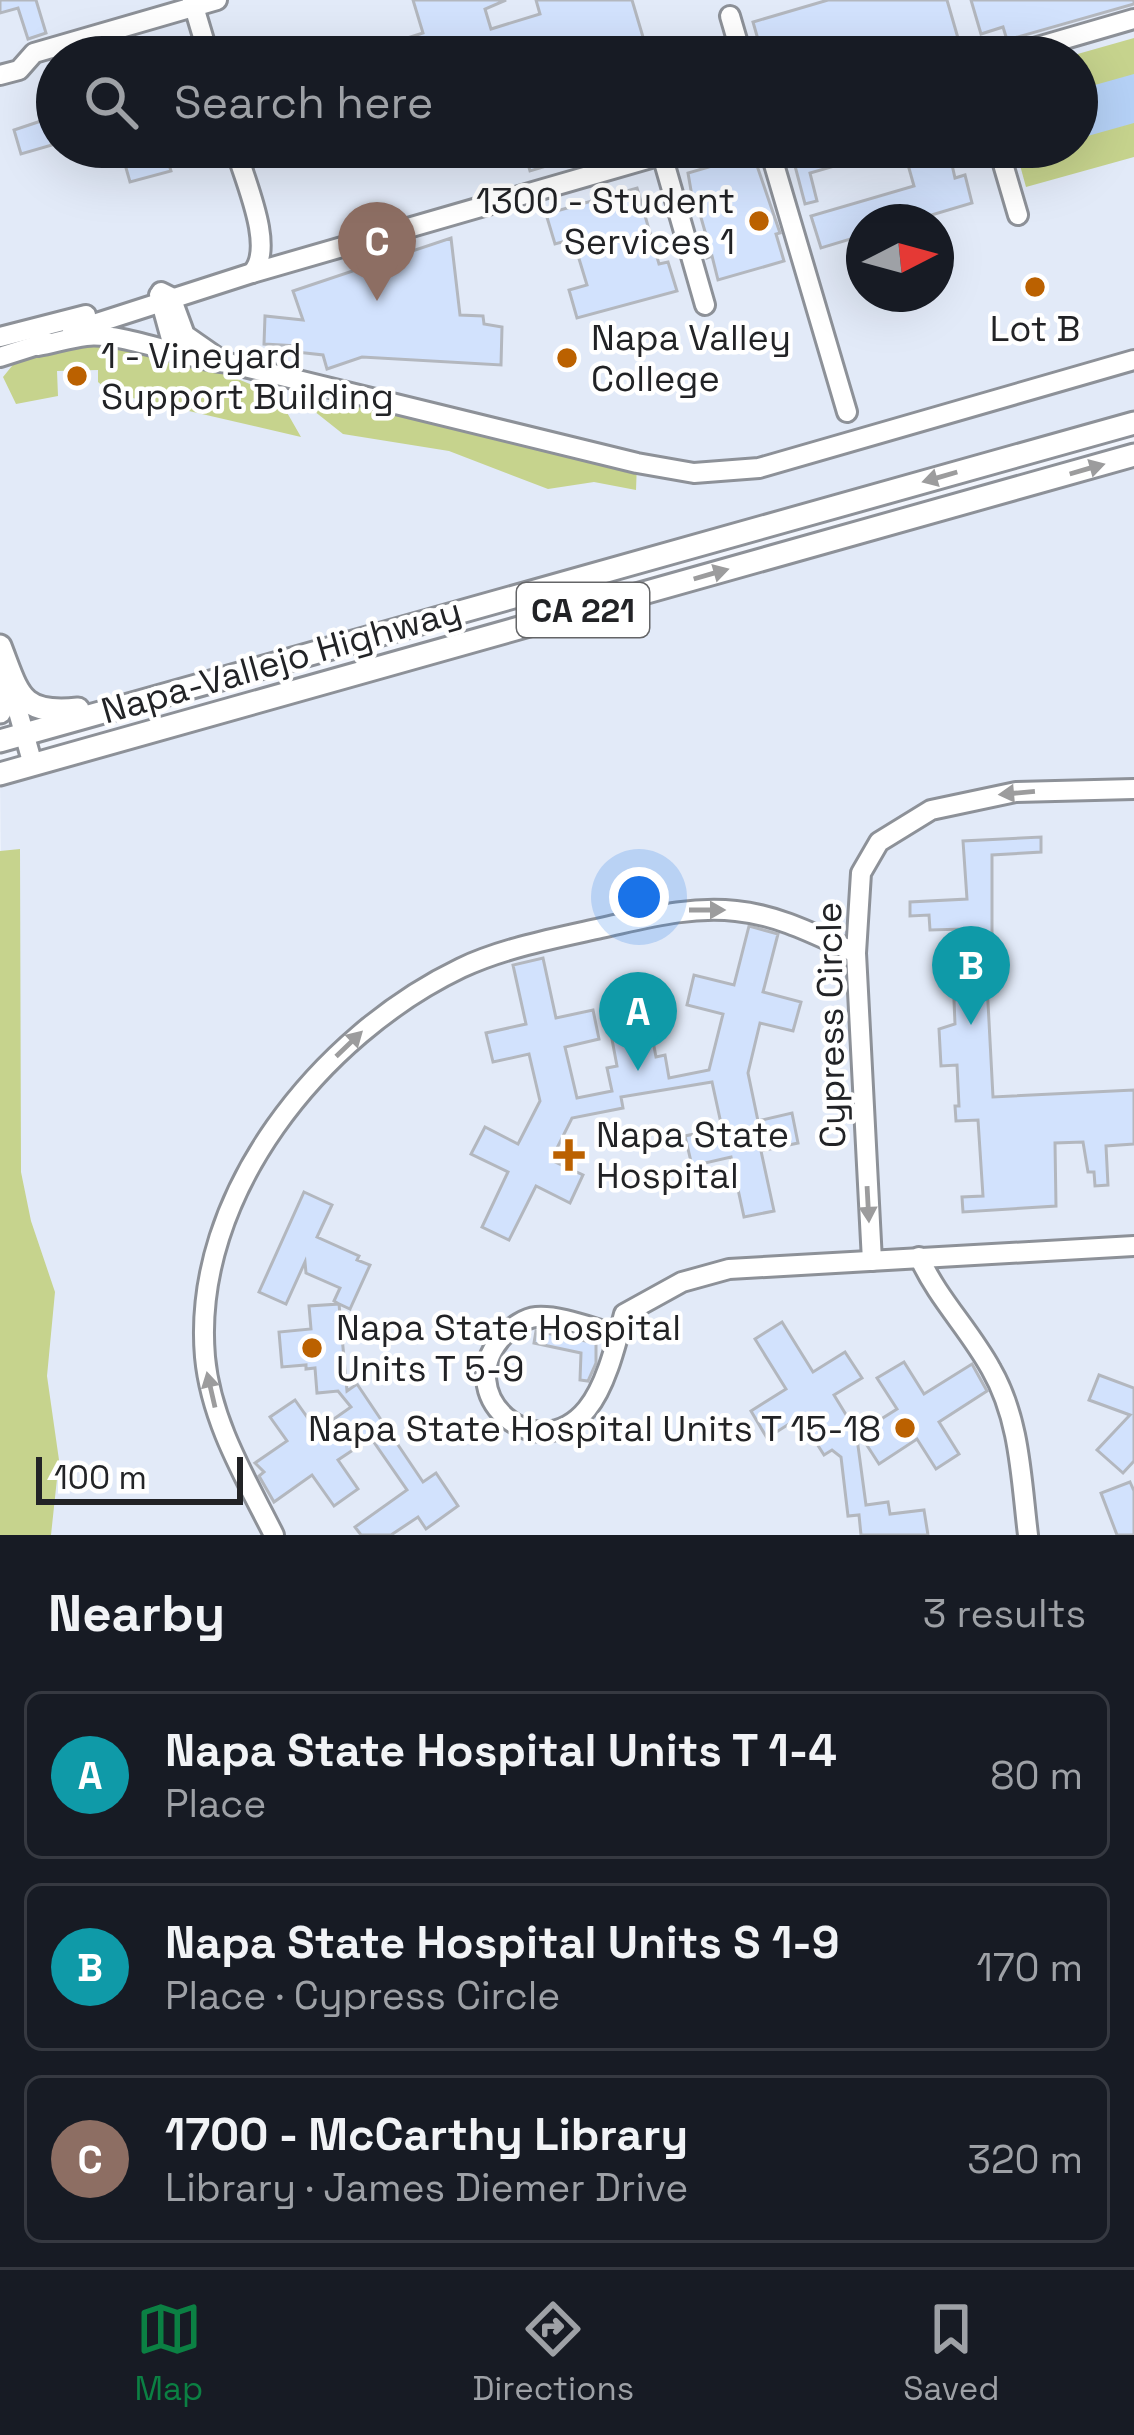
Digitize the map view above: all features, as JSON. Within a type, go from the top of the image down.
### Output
[{"type":"main road","name":"Napa-Vallejo Highway","points":[[0,740],[1134,423]]},
{"type":"main road","name":"Napa-Vallejo Highway","points":[[0,774],[1134,455]]},
{"type":"main road","points":[[0,648],[21,694],[38,710],[126,705]]},
{"type":"main road","points":[[0,672],[0,712]]},
{"type":"street","points":[[88,36],[193,3],[218,0]]},
{"type":"street","points":[[193,3],[203,36]]},
{"type":"street","points":[[730,16],[736,36]]},
{"type":"street","points":[[1075,36],[1134,19]]},
{"type":"street","points":[[0,75],[19,70],[36,52]]},
{"type":"street","points":[[241,168],[263,246],[260,265],[252,273]]},
{"type":"street","points":[[0,337],[252,273],[617,168]]},
{"type":"street","points":[[666,168],[705,304]]},
{"type":"street","points":[[775,168],[847,412]]},
{"type":"street","points":[[1004,168],[1018,215]]},
{"type":"street","points":[[38,346],[163,297]]},
{"type":"street","points":[[163,297],[173,346],[184,356]]},
{"type":"street","points":[[163,297],[185,335],[228,363]]},
{"type":"street","points":[[0,357],[86,336],[103,337],[228,363],[637,464],[708,473],[779,463],[1134,360]]},
{"type":"street","points":[[0,648],[33,765]]},
{"type":"street","name":"Cypress Circle","points":[[872,1261],[856,953],[861,874],[879,842],[931,810],[1016,792],[1134,789]]},
{"type":"street","points":[[274,1535],[219,1420],[205,1359],[206,1292],[215,1246],[240,1182],[341,1049],[383,1014],[464,966],[661,914],[697,910],[760,915],[856,953]]},
{"type":"street","points":[[618,1335],[538,1317],[520,1323],[498,1342],[490,1358],[486,1378],[492,1402],[519,1427],[542,1432],[566,1426],[593,1400],[618,1335],[624,1314],[682,1282],[729,1269],[1134,1246]]},
{"type":"street","points":[[919,1257],[934,1290],[992,1371],[1009,1407],[1028,1535]]},
{"type":"shaded area","name":"Napa Valley College","points":[[0,0],[1134,0],[1134,423],[126,705],[44,711],[0,647]]},
{"type":"shaded area","name":"Napa State Hospital","points":[[1134,455],[1134,1535],[7,1535],[0,774]]},
{"type":"green space","points":[[1134,38],[1134,157],[1098,167],[1098,48]]},
{"type":"green space","points":[[1021,168],[1094,168],[1026,187]]},
{"type":"green space","points":[[85,336],[184,357],[277,395],[301,437],[111,393],[98,382],[98,370],[57,371],[58,396],[16,404],[3,377],[25,350]]},
{"type":"green space","points":[[373,399],[637,463],[636,490],[594,482],[548,489],[449,451],[343,434],[314,411]]},
{"type":"green space","points":[[20,849],[21,1172],[31,1221],[55,1292],[47,1376],[59,1460],[51,1535],[0,1535],[0,851]]},
{"type":"water","points":[[1134,74],[1134,123],[1098,133],[1098,84]]},
{"type":"building","points":[[0,0],[36,0],[46,33],[28,39],[18,8],[0,13]]},
{"type":"building","points":[[413,0],[506,0],[485,9],[491,29],[540,14],[536,0],[632,0],[643,36],[414,36],[423,33]]},
{"type":"building","points":[[828,0],[947,0],[957,36],[757,36],[753,22]]},
{"type":"building","points":[[971,0],[1134,0],[1134,4],[1021,36],[1006,36],[1003,27],[981,34]]},
{"type":"building","points":[[36,123],[36,150],[21,154],[14,130]]},
{"type":"building","points":[[126,168],[170,168],[171,171],[130,182]]},
{"type":"building","name":"1300 - Student Services 1","points":[[705,168],[758,168],[780,233],[776,234],[784,261],[718,280],[712,256],[707,258],[704,243],[708,242],[698,207],[694,208],[688,173]]},
{"type":"building","points":[[796,168],[827,168],[810,173],[817,201],[805,204]]},
{"type":"building","points":[[909,168],[953,168],[955,178],[965,175],[972,203],[954,208],[954,204],[852,204],[914,186]]},
{"type":"building","points":[[637,188],[659,264],[668,262],[677,291],[577,318],[569,290],[587,285],[573,239],[555,244],[546,214]]},
{"type":"building","points":[[846,206],[846,240],[821,248],[811,216]]},
{"type":"building","points":[[451,238],[460,315],[483,316],[484,324],[502,327],[501,365],[362,357],[327,369],[323,355],[296,352],[297,346],[264,344],[265,316],[303,320],[293,291]]},
{"type":"building","points":[[1041,837],[1041,852],[992,855],[992,946],[985,946],[993,1097],[1134,1090],[1134,1144],[1106,1146],[1108,1185],[1095,1186],[1083,1142],[1055,1143],[1056,1206],[963,1212],[962,1197],[983,1196],[978,1120],[956,1121],[957,1065],[941,1066],[939,1029],[955,1024],[954,1000],[962,999],[961,989],[966,989],[964,929],[930,930],[929,915],[910,916],[910,902],[967,899],[963,841]]},
{"type":"building","points":[[749,926],[778,934],[763,992],[801,1002],[793,1031],[760,1023],[748,1073],[758,1121],[792,1113],[798,1143],[761,1151],[774,1211],[744,1217],[731,1157],[692,1166],[685,1136],[722,1128],[712,1082],[621,1097],[623,1108],[572,1118],[551,1160],[583,1175],[570,1203],[536,1186],[509,1240],[482,1227],[508,1172],[471,1154],[485,1127],[518,1144],[540,1101],[529,1054],[493,1062],[486,1033],[526,1024],[513,965],[543,958],[556,1018],[593,1010],[599,1039],[565,1047],[577,1098],[612,1091],[607,1068],[617,1066],[611,1034],[650,1025],[656,1057],[665,1055],[669,1078],[709,1070],[723,1014],[687,1005],[694,975],[734,985]]},
{"type":"building","points":[[304,1192],[332,1205],[317,1237],[370,1265],[350,1309],[334,1301],[340,1288],[306,1273],[305,1262],[286,1304],[259,1292]]},
{"type":"building","name":"Napa State Hospital Units T 5-9","points":[[339,1304],[347,1391],[357,1384],[423,1482],[436,1473],[458,1506],[426,1529],[418,1517],[391,1535],[361,1535],[355,1527],[407,1490],[371,1438],[338,1460],[358,1489],[334,1506],[312,1475],[274,1502],[259,1476],[264,1472],[255,1463],[287,1441],[270,1417],[295,1400],[322,1438],[321,1428],[351,1407],[338,1391],[317,1393],[315,1368],[282,1367],[279,1332],[311,1329],[309,1306]]},
{"type":"building","points":[[782,1322],[813,1372],[845,1352],[862,1378],[834,1395],[856,1431],[866,1505],[888,1502],[890,1514],[924,1510],[928,1535],[861,1535],[859,1515],[848,1516],[841,1457],[832,1450],[824,1455],[800,1417],[767,1438],[751,1411],[786,1389],[755,1339]]},
{"type":"building","points":[[536,1331],[596,1343],[596,1363],[588,1381],[580,1380],[581,1353],[534,1343]]},
{"type":"building","points":[[904,1362],[924,1394],[972,1364],[987,1391],[939,1422],[959,1454],[936,1469],[917,1439],[879,1464],[859,1433],[897,1409],[877,1378]]},
{"type":"building","points":[[1099,1375],[1134,1388],[1134,1461],[1123,1473],[1097,1450],[1130,1415],[1089,1400]]},
{"type":"building","points":[[1130,1482],[1134,1535],[1117,1535],[1101,1493]]},
{"type":"place","name":"1300 - Student Services 1","points":[[759,221]]},
{"type":"place","name":"Lot B","points":[[1035,287]]},
{"type":"place","name":"1700 - McCarthy Library","points":[[377,301]]},
{"type":"place","name":"Napa Valley College","points":[[567,358]]},
{"type":"place","name":"1 - Vineyard Support Building","points":[[77,376]]},
{"type":"place","name":"Napa State Hospital Units S 1-9","points":[[971,1025]]},
{"type":"place","name":"Napa State Hospital Units T 1-4","points":[[638,1071]]},
{"type":"place","name":"Napa State Hospital","points":[[569,1155]]},
{"type":"place","name":"Napa State Hospital Units T 5-9","points":[[312,1348]]},
{"type":"place","name":"Napa State Hospital Units T 15-18","points":[[905,1428]]}]
